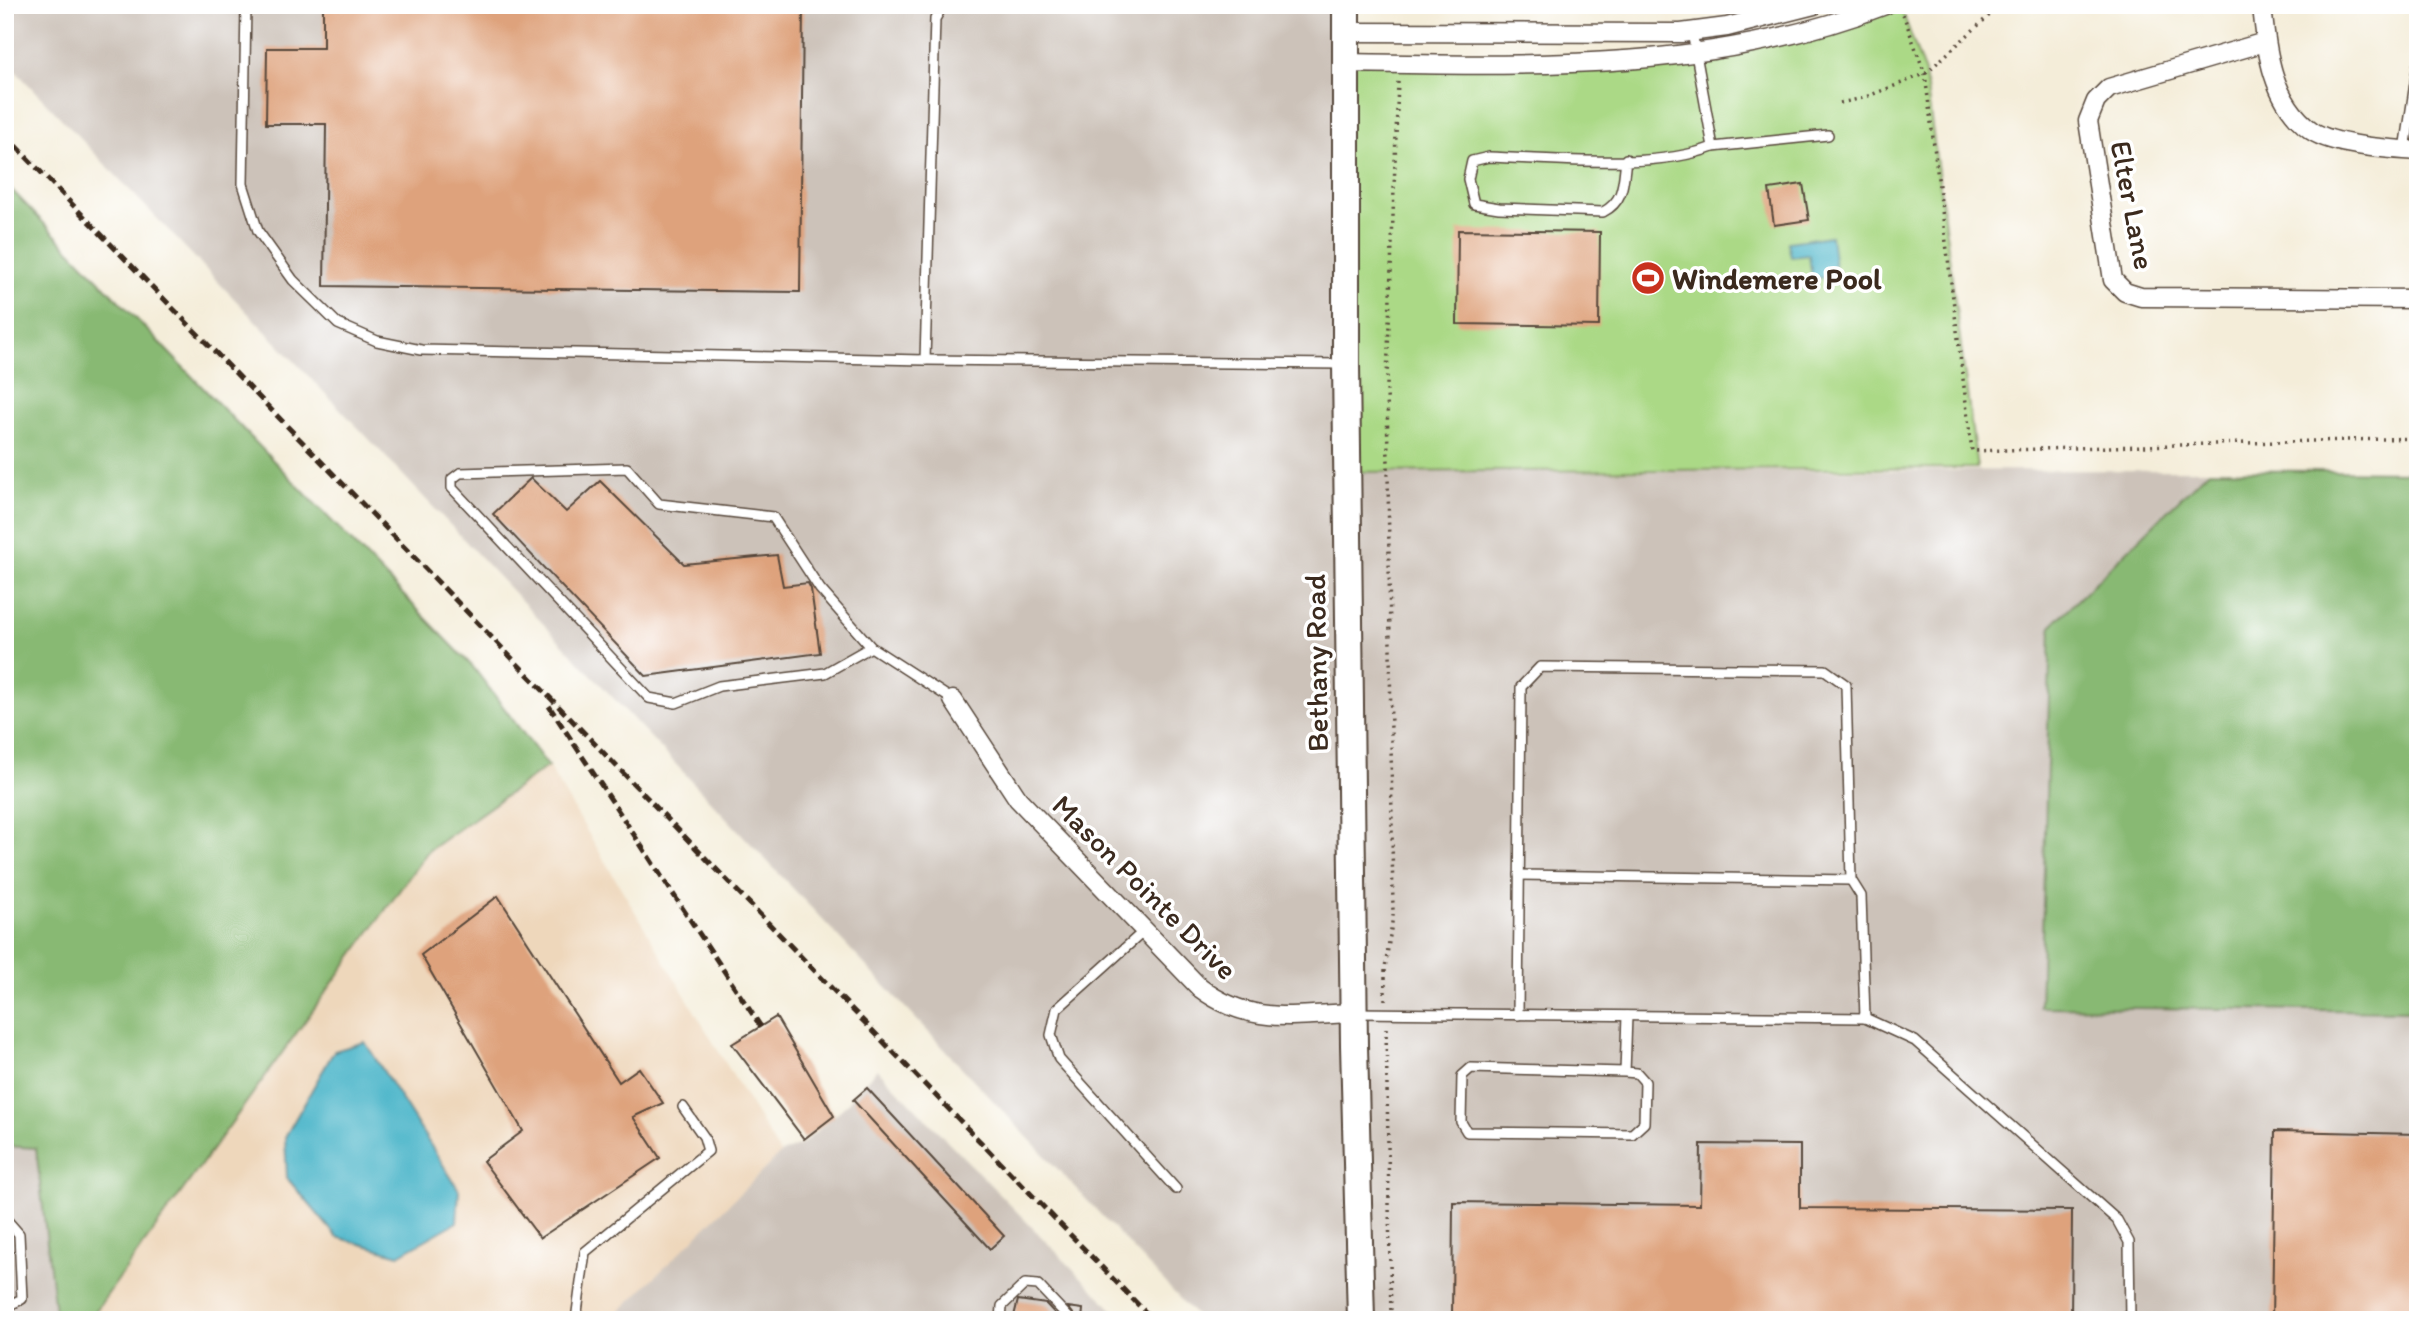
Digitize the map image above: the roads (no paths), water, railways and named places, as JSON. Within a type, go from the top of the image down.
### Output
[{"type":"main road","name":"Bethany Road","points":[[1346,5],[1346,364],[1353,1013],[1361,1320]]},
{"type":"street","points":[[1345,32],[1692,32],[1766,19],[1814,5]]},
{"type":"street","points":[[1345,63],[1530,66],[1611,63],[1695,54],[1789,37],[1885,5]]},
{"type":"street","points":[[2262,5],[2265,42],[2281,99],[2314,132],[2359,146],[2411,151]]},
{"type":"street","name":"Elter Lane","points":[[2265,42],[2109,88],[2096,102],[2088,121],[2113,280],[2125,292],[2141,297],[2418,299]]},
{"type":"street","name":"Mason Pointe Drive","points":[[953,700],[1018,799],[1200,988],[1222,1004],[1267,1016],[1353,1013]]},
{"type":"lane","points":[[246,5],[243,184],[258,231],[293,280],[338,324],[377,341],[421,350],[925,360],[1346,364]]},
{"type":"lane","points":[[925,360],[935,19],[943,5]]},
{"type":"lane","points":[[1692,32],[1713,147]]},
{"type":"lane","points":[[2411,151],[2418,63]]},
{"type":"lane","points":[[1626,159],[1622,193],[1616,206],[1603,212],[1499,208],[1474,204],[1468,179],[1472,162],[1489,157],[1626,159],[1691,155],[1713,147],[1828,135]]},
{"type":"lane","points":[[871,647],[825,673],[719,686],[676,703],[649,698],[452,488],[452,479],[460,473],[626,468],[659,504],[773,517],[820,589],[871,647],[953,700]]},
{"type":"lane","points":[[1518,1014],[1521,687],[1540,667],[1825,670],[1846,685],[1851,880],[1861,896],[1865,1018]]},
{"type":"lane","points":[[1519,875],[1851,880]]},
{"type":"lane","points":[[1144,931],[1057,1009],[1051,1035],[1059,1059],[1176,1189]]},
{"type":"lane","points":[[1353,1013],[1865,1018],[1915,1041],[2117,1220],[2129,1242],[2130,1320]]},
{"type":"lane","points":[[1625,1072],[1627,1016]]},
{"type":"lane","points":[[1471,1069],[1625,1072],[1637,1073],[1645,1082],[1644,1124],[1632,1134],[1467,1132],[1461,1122],[1462,1076],[1471,1069]]},
{"type":"lane","points":[[576,1320],[585,1252],[708,1151],[704,1136],[683,1107]]},
{"type":"lane","points":[[5,1218],[19,1234],[22,1299],[5,1307]]},
{"type":"lane","points":[[1000,1320],[1002,1306],[1025,1284],[1038,1285],[1072,1320]]},
{"type":"water","points":[[1831,236],[1836,276],[1812,279],[1809,255],[1791,257],[1788,242]]},
{"type":"water","points":[[365,1042],[459,1190],[457,1222],[399,1255],[337,1237],[287,1178],[285,1137],[334,1051]]},
{"type":"railway","points":[[5,135],[1153,1320]]},
{"type":"railway","points":[[549,706],[761,1027]]},
{"type":"place","name":"Windemere Pool","points":[[1648,278]]}]
